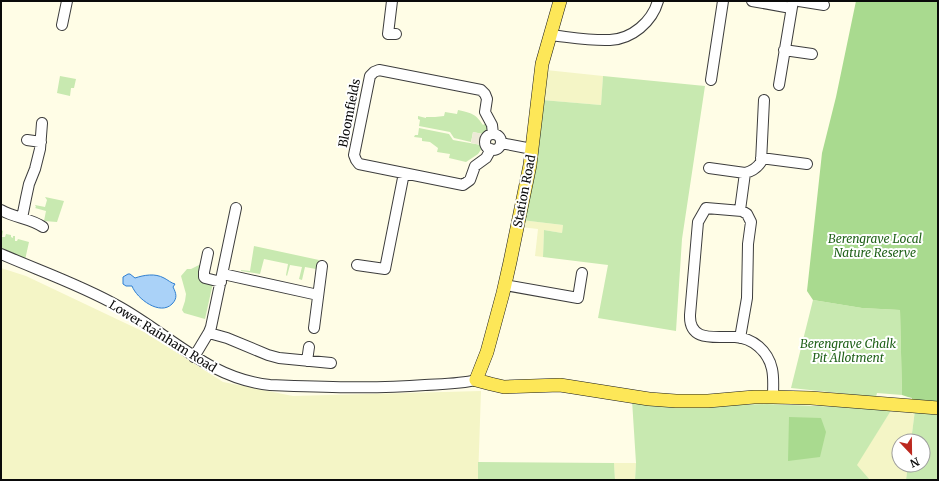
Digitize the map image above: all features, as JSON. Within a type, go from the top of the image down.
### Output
[{"type":"main road","name":"Station Road","points":[[476,380],[487,352],[505,285],[532,149],[542,64],[560,1]]},
{"type":"main road","points":[[476,380],[504,387],[564,385],[676,401],[708,401],[773,396],[935,408]]},
{"type":"street","points":[[62,25],[67,1]]},
{"type":"street","points":[[392,1],[388,34],[396,34]]},
{"type":"street","points":[[550,35],[600,40],[618,39],[635,32],[646,24],[655,10],[658,1]]},
{"type":"street","points":[[710,80],[723,1]]},
{"type":"street","points":[[752,1],[824,5]]},
{"type":"street","points":[[779,85],[784,50],[794,3]]},
{"type":"street","points":[[784,50],[812,54]]},
{"type":"street","name":"Bloomfields","points":[[491,149],[486,158],[475,166],[470,180],[463,185],[359,164],[354,155],[370,76],[374,72],[380,70],[481,90],[487,99],[485,112],[492,125],[493,134]]},
{"type":"street","points":[[709,168],[745,173],[752,171],[757,167],[761,162],[764,100]]},
{"type":"street","points":[[22,218],[29,184],[36,165],[41,142],[42,123]]},
{"type":"street","name":"Bloomfields","points":[[491,149],[497,148],[501,143],[499,137],[493,134]]},
{"type":"street","name":"Bloomfields","points":[[491,149],[486,144],[486,140],[488,136],[493,134]]},
{"type":"street","points":[[27,140],[41,142]]},
{"type":"street","points":[[501,143],[532,149]]},
{"type":"street","points":[[761,158],[806,164]]},
{"type":"street","points":[[356,265],[385,269],[404,173]]},
{"type":"street","points":[[740,210],[745,173]]},
{"type":"street","points":[[194,357],[209,333],[215,312],[236,208]]},
{"type":"street","points":[[740,338],[747,298],[748,244],[751,222],[747,214],[740,210],[706,208],[698,222],[690,318],[692,328],[701,335],[734,337],[749,340],[765,352],[769,358],[773,371],[773,396]]},
{"type":"street","points":[[1,210],[9,215],[33,221],[43,227]]},
{"type":"street","points":[[208,252],[204,272],[205,278],[222,278],[318,295]]},
{"type":"street","name":"Lower Rainham Road","points":[[1,254],[70,283],[113,304],[134,316],[194,357],[236,378],[254,383],[270,385],[379,387],[476,380]]},
{"type":"street","points":[[314,328],[322,266]]},
{"type":"street","points":[[505,285],[578,298],[582,273]]},
{"type":"street","points":[[209,333],[227,338],[283,359],[331,363]]},
{"type":"street","points":[[307,361],[309,347]]},
{"type":"green space","name":"Berengrave Local Nature Reserve","points":[[856,1],[938,1],[938,402],[912,400],[912,398],[902,395],[900,310],[862,308],[813,300],[807,291],[822,153],[836,97]]},
{"type":"green space","points":[[546,70],[603,76],[601,105],[542,100]]},
{"type":"green space","points":[[60,76],[76,79],[74,88],[71,88],[70,96],[57,93]]},
{"type":"green space","points":[[603,76],[705,86],[682,239],[676,331],[598,318],[608,265],[543,257],[544,230],[562,233],[563,225],[521,220],[542,100],[601,105]]},
{"type":"green space","points":[[458,110],[472,114],[478,118],[483,125],[486,123],[488,127],[487,130],[483,134],[473,132],[471,142],[454,138],[450,132],[419,126],[420,120],[418,119],[418,116],[426,118],[444,116],[445,112],[457,114]]},
{"type":"green space","points":[[419,128],[449,134],[453,140],[481,145],[482,148],[478,154],[466,162],[449,158],[450,154],[437,152],[438,148],[430,142],[422,141],[422,138],[414,137],[415,135],[418,135]]},
{"type":"green space","points":[[45,197],[64,201],[57,222],[44,221],[46,211],[35,208],[35,205],[45,207],[47,200]]},
{"type":"green space","points":[[521,220],[563,225],[562,233],[544,230],[543,257],[535,256],[538,229],[521,227]]},
{"type":"green space","points":[[1,230],[3,231],[2,237],[5,237],[6,234],[11,235],[13,238],[13,236],[15,236],[15,241],[18,239],[29,242],[25,260],[1,250]]},
{"type":"green space","points":[[254,246],[319,260],[316,269],[305,267],[302,280],[299,279],[302,267],[290,265],[287,276],[288,264],[264,259],[260,274],[241,271],[250,271]]},
{"type":"green space","points":[[201,264],[213,283],[205,319],[184,313],[182,310],[186,294],[181,276],[187,269],[191,269]]},
{"type":"green space","points":[[1,268],[26,276],[144,332],[223,382],[293,396],[481,391],[478,480],[1,480]]},
{"type":"green space","name":"Berengrave Chalk Pit Allotment","points":[[813,300],[862,308],[900,310],[902,395],[877,393],[876,397],[791,388]]},
{"type":"green space","points":[[632,400],[670,407],[767,404],[892,409],[857,465],[870,480],[635,480],[636,463]]},
{"type":"green space","points":[[892,409],[915,410],[912,433],[891,433],[891,473],[907,473],[906,480],[870,480],[856,465]]},
{"type":"green space","points":[[915,410],[938,412],[938,480],[906,480],[907,473],[931,473],[931,433],[912,433]]},
{"type":"green space","points":[[789,417],[821,418],[826,432],[820,457],[788,461]]},
{"type":"green space","points":[[478,462],[614,463],[615,480],[478,480]]},
{"type":"green space","points":[[614,463],[636,463],[635,480],[615,480]]},
{"type":"shaded area","points":[[473,132],[483,134],[481,145],[471,143]]},
{"type":"water","points":[[128,274],[135,278],[146,275],[157,275],[175,284],[173,287],[176,296],[174,302],[167,307],[161,308],[155,307],[144,301],[132,286],[126,286],[123,284],[123,277]]}]
